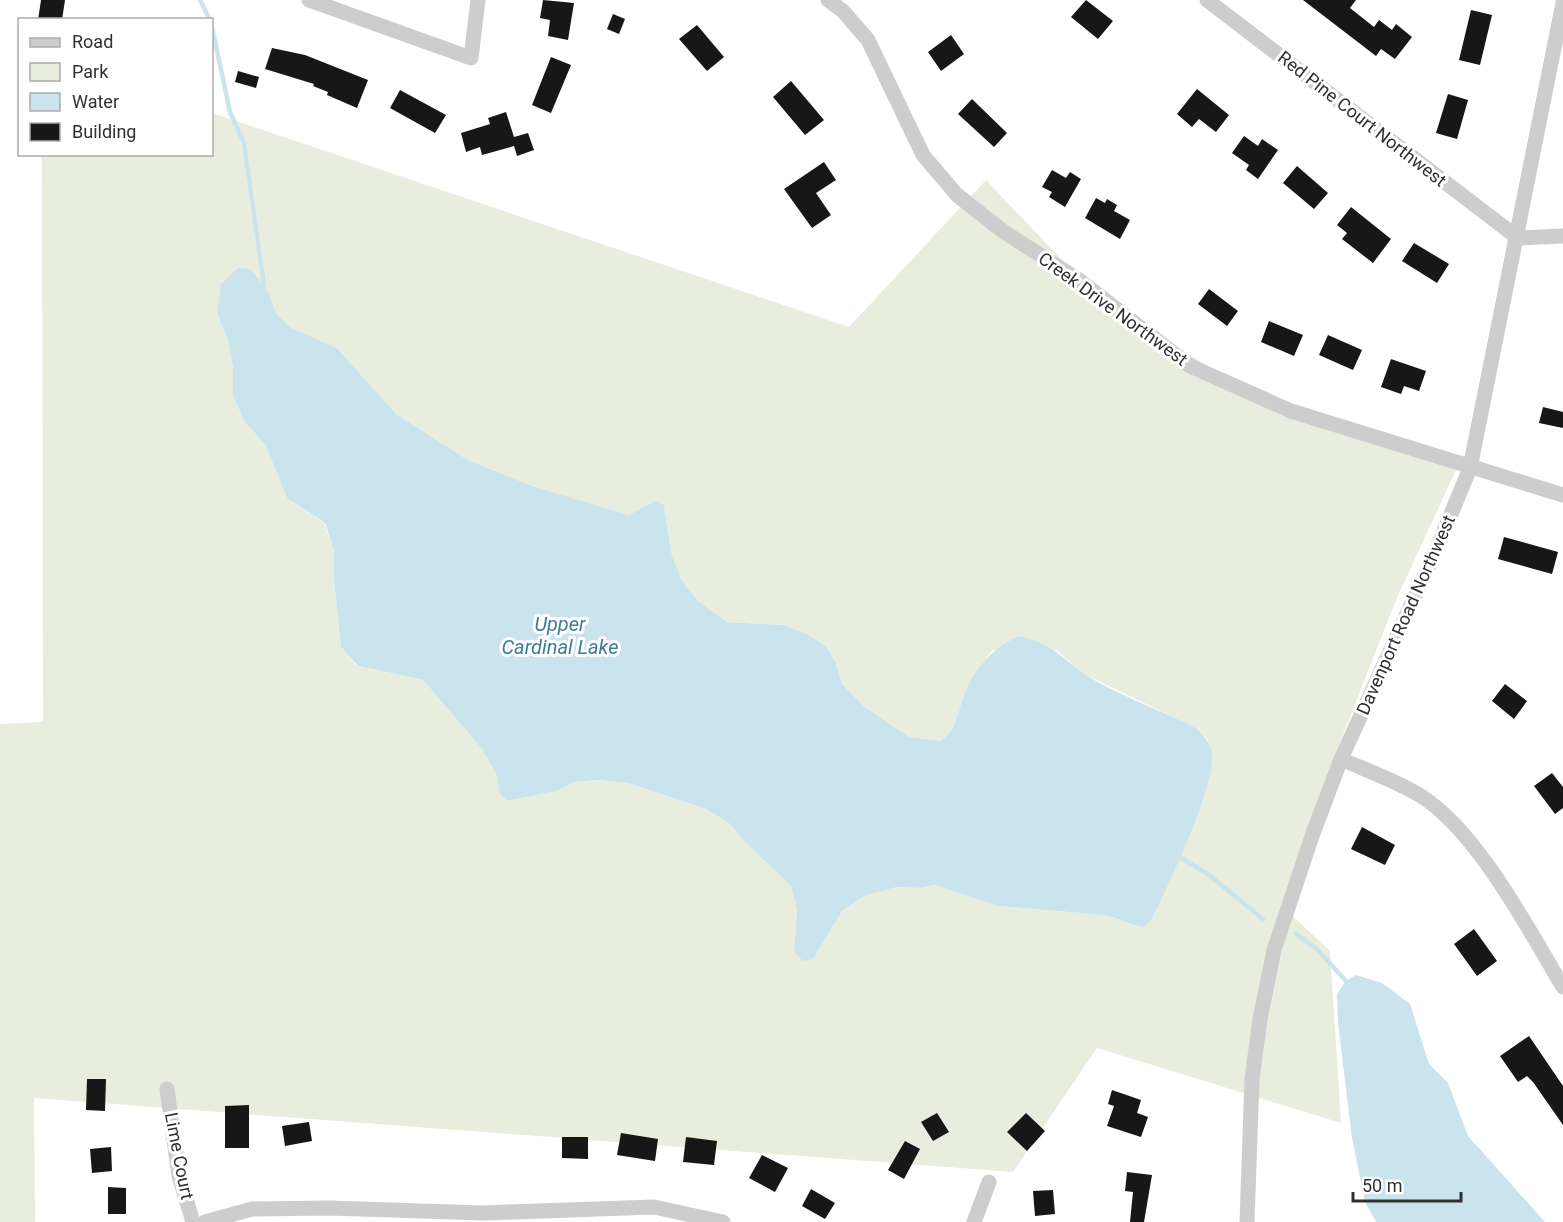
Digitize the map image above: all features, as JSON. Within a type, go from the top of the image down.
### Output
[{"type":"street","points":[[309,0],[471,58],[478,0]]},
{"type":"street","name":"Creek Drive Northwest","points":[[828,0],[843,11],[868,40],[923,155],[957,195],[1004,232],[1080,280],[1190,366],[1291,411],[1563,495]]},
{"type":"street","name":"Red Pine Court Northwest","points":[[1207,0],[1518,238]]},
{"type":"street","name":"Davenport Road Northwest","points":[[1247,1222],[1249,1113],[1264,996],[1282,921],[1341,759],[1437,548],[1470,468],[1518,238],[1563,3]]},
{"type":"street","points":[[1518,238],[1563,236]]},
{"type":"street","points":[[1341,759],[1421,796],[1452,820],[1511,900],[1563,987]]},
{"type":"street","name":"Lime Court","points":[[167,1089],[179,1176],[193,1222]]},
{"type":"street","points":[[974,1222],[989,1182]]},
{"type":"street","points":[[205,1222],[252,1209],[329,1208],[483,1213],[654,1207],[723,1222]]},
{"type":"green space","points":[[213,113],[849,327],[986,180],[1098,298],[1243,388],[1456,470],[1396,600],[1328,773],[1281,905],[1330,951],[1341,1123],[1097,1048],[1013,1172],[34,1098],[35,1222],[0,1222],[0,724],[43,722],[42,156],[213,156]],"holes":[[[269,293],[276,313],[290,327],[337,348],[396,414],[468,460],[532,486],[629,515],[656,500],[664,505],[671,552],[682,581],[698,601],[727,622],[784,625],[809,635],[827,647],[836,663],[842,684],[865,707],[909,737],[940,741],[951,731],[971,680],[993,650],[1057,650],[1082,673],[1196,728],[1208,740],[1189,835],[1152,920],[1143,927],[1104,915],[998,906],[935,885],[920,888],[897,887],[864,896],[842,911],[813,959],[794,952],[797,910],[791,886],[746,843],[730,824],[706,809],[628,783],[598,780],[575,782],[557,791],[507,801],[499,793],[497,776],[482,749],[423,680],[357,666],[341,647],[334,580],[334,551],[324,523],[287,498],[265,444],[233,395],[233,368],[228,341],[217,312]]]},
{"type":"water","name":"Upper Cardinal Lake","points":[[238,268],[251,269],[269,293],[276,313],[290,327],[337,348],[396,414],[468,460],[532,486],[629,515],[656,500],[664,505],[671,552],[682,581],[698,601],[727,622],[784,625],[809,635],[827,647],[836,663],[842,684],[865,707],[909,737],[940,741],[946,737],[954,726],[974,674],[986,659],[1018,636],[1043,644],[1085,674],[1108,687],[1196,728],[1210,747],[1211,770],[1189,838],[1152,920],[1144,927],[1104,915],[998,906],[935,885],[920,888],[897,887],[864,896],[842,911],[813,959],[803,961],[794,952],[797,910],[791,886],[746,843],[730,824],[706,809],[628,783],[598,780],[575,782],[557,791],[507,801],[499,793],[497,776],[482,749],[423,680],[358,666],[341,647],[334,580],[334,551],[325,523],[287,498],[265,444],[245,422],[233,395],[233,368],[228,341],[217,312],[221,284]]},
{"type":"water","points":[[1356,975],[1382,983],[1410,1004],[1429,1064],[1448,1083],[1468,1136],[1545,1222],[1376,1222],[1365,1202],[1352,1138],[1338,1023],[1337,994],[1346,981]]},
{"type":"building","points":[[41,0],[65,0],[62,18],[38,18]]},
{"type":"building","points":[[543,0],[574,3],[568,40],[548,36],[550,20],[540,18]]},
{"type":"building","points":[[1086,0],[1113,21],[1098,39],[1071,17]]},
{"type":"building","points":[[1303,0],[1356,0],[1350,8],[1374,27],[1379,20],[1392,30],[1396,24],[1412,37],[1395,59],[1381,49],[1376,56]]},
{"type":"building","points":[[1471,10],[1492,15],[1480,65],[1459,60]]},
{"type":"building","points":[[613,14],[625,19],[619,34],[607,29]]},
{"type":"building","points":[[697,25],[724,57],[707,71],[679,39]]},
{"type":"building","points":[[951,35],[964,54],[941,71],[928,52]]},
{"type":"building","points":[[272,48],[305,55],[368,80],[357,108],[327,95],[328,92],[313,86],[314,84],[265,69]]},
{"type":"building","points":[[551,57],[571,65],[551,113],[532,105]]},
{"type":"building","points":[[238,71],[259,77],[256,88],[235,82]]},
{"type":"building","points":[[791,81],[824,120],[805,135],[773,97]]},
{"type":"building","points":[[1197,89],[1229,115],[1216,132],[1199,119],[1192,127],[1177,114]]},
{"type":"building","points":[[400,90],[446,115],[435,133],[390,108]]},
{"type":"building","points":[[1448,94],[1468,100],[1457,139],[1436,133]]},
{"type":"building","points":[[972,99],[1007,133],[994,147],[958,114]]},
{"type":"building","points":[[506,112],[514,137],[528,133],[534,150],[517,156],[514,146],[482,155],[480,147],[466,152],[461,133],[490,124],[488,118]]},
{"type":"building","points":[[1244,136],[1258,146],[1262,139],[1278,150],[1258,179],[1246,170],[1249,165],[1232,153]]},
{"type":"building","points":[[824,162],[836,180],[816,193],[831,215],[812,228],[784,189]]},
{"type":"building","points":[[1297,166],[1328,193],[1314,209],[1283,183]]},
{"type":"building","points":[[1052,170],[1066,178],[1070,172],[1081,179],[1065,207],[1049,197],[1052,192],[1042,187]]},
{"type":"building","points":[[1096,198],[1105,203],[1107,199],[1117,205],[1114,211],[1130,220],[1120,239],[1085,218]]},
{"type":"building","points":[[1351,207],[1391,239],[1373,263],[1342,239],[1347,233],[1337,225]]},
{"type":"building","points":[[1414,243],[1449,264],[1437,283],[1402,261]]},
{"type":"building","points":[[1209,289],[1238,311],[1227,326],[1198,304]]},
{"type":"building","points":[[1269,321],[1303,335],[1294,356],[1261,342]]},
{"type":"building","points":[[1328,335],[1362,350],[1353,370],[1319,355]]},
{"type":"building","points":[[1391,359],[1426,371],[1419,391],[1404,386],[1401,394],[1381,387]]},
{"type":"building","points":[[1543,407],[1563,412],[1563,428],[1539,423]]},
{"type":"building","points":[[1504,537],[1558,552],[1552,574],[1498,559]]},
{"type":"building","points":[[1505,684],[1527,701],[1514,719],[1492,701]]},
{"type":"building","points":[[1552,773],[1563,787],[1563,808],[1555,814],[1534,786]]},
{"type":"building","points":[[1362,827],[1395,845],[1385,865],[1351,849]]},
{"type":"building","points":[[1474,929],[1497,961],[1477,976],[1454,944]]},
{"type":"building","points":[[1529,1036],[1563,1086],[1563,1125],[1533,1082],[1527,1076],[1518,1082],[1500,1056]]},
{"type":"building","points":[[87,1079],[106,1079],[105,1111],[86,1110]]},
{"type":"building","points":[[1112,1090],[1141,1100],[1137,1113],[1148,1117],[1141,1137],[1107,1126],[1114,1106],[1108,1104]]},
{"type":"building","points":[[249,1105],[249,1148],[225,1148],[225,1106]]},
{"type":"building","points":[[937,1113],[949,1132],[933,1141],[921,1122]]},
{"type":"building","points":[[1026,1113],[1045,1131],[1027,1151],[1007,1132]]},
{"type":"building","points":[[309,1122],[312,1141],[285,1146],[282,1126]]},
{"type":"building","points":[[621,1133],[658,1139],[655,1161],[617,1155]]},
{"type":"building","points":[[562,1137],[588,1137],[588,1159],[562,1158]]},
{"type":"building","points":[[686,1137],[717,1141],[714,1165],[683,1162]]},
{"type":"building","points":[[905,1141],[920,1149],[904,1179],[888,1170]]},
{"type":"building","points":[[111,1147],[112,1171],[92,1173],[90,1149]]},
{"type":"building","points":[[762,1155],[788,1168],[775,1192],[749,1178]]},
{"type":"building","points":[[1127,1172],[1152,1175],[1144,1222],[1130,1222],[1133,1192],[1125,1191]]},
{"type":"building","points":[[108,1187],[126,1188],[126,1214],[108,1214]]},
{"type":"building","points":[[811,1189],[835,1203],[825,1219],[802,1206]]},
{"type":"building","points":[[1053,1190],[1055,1214],[1035,1216],[1033,1191]]},
{"type":"waterway","points":[[200,0],[209,18]]},
{"type":"waterway","points":[[213,32],[230,112],[244,143],[264,286]]},
{"type":"waterway","points":[[1180,857],[1209,875],[1263,919]]},
{"type":"waterway","points":[[1296,934],[1317,949],[1346,981]]}]
